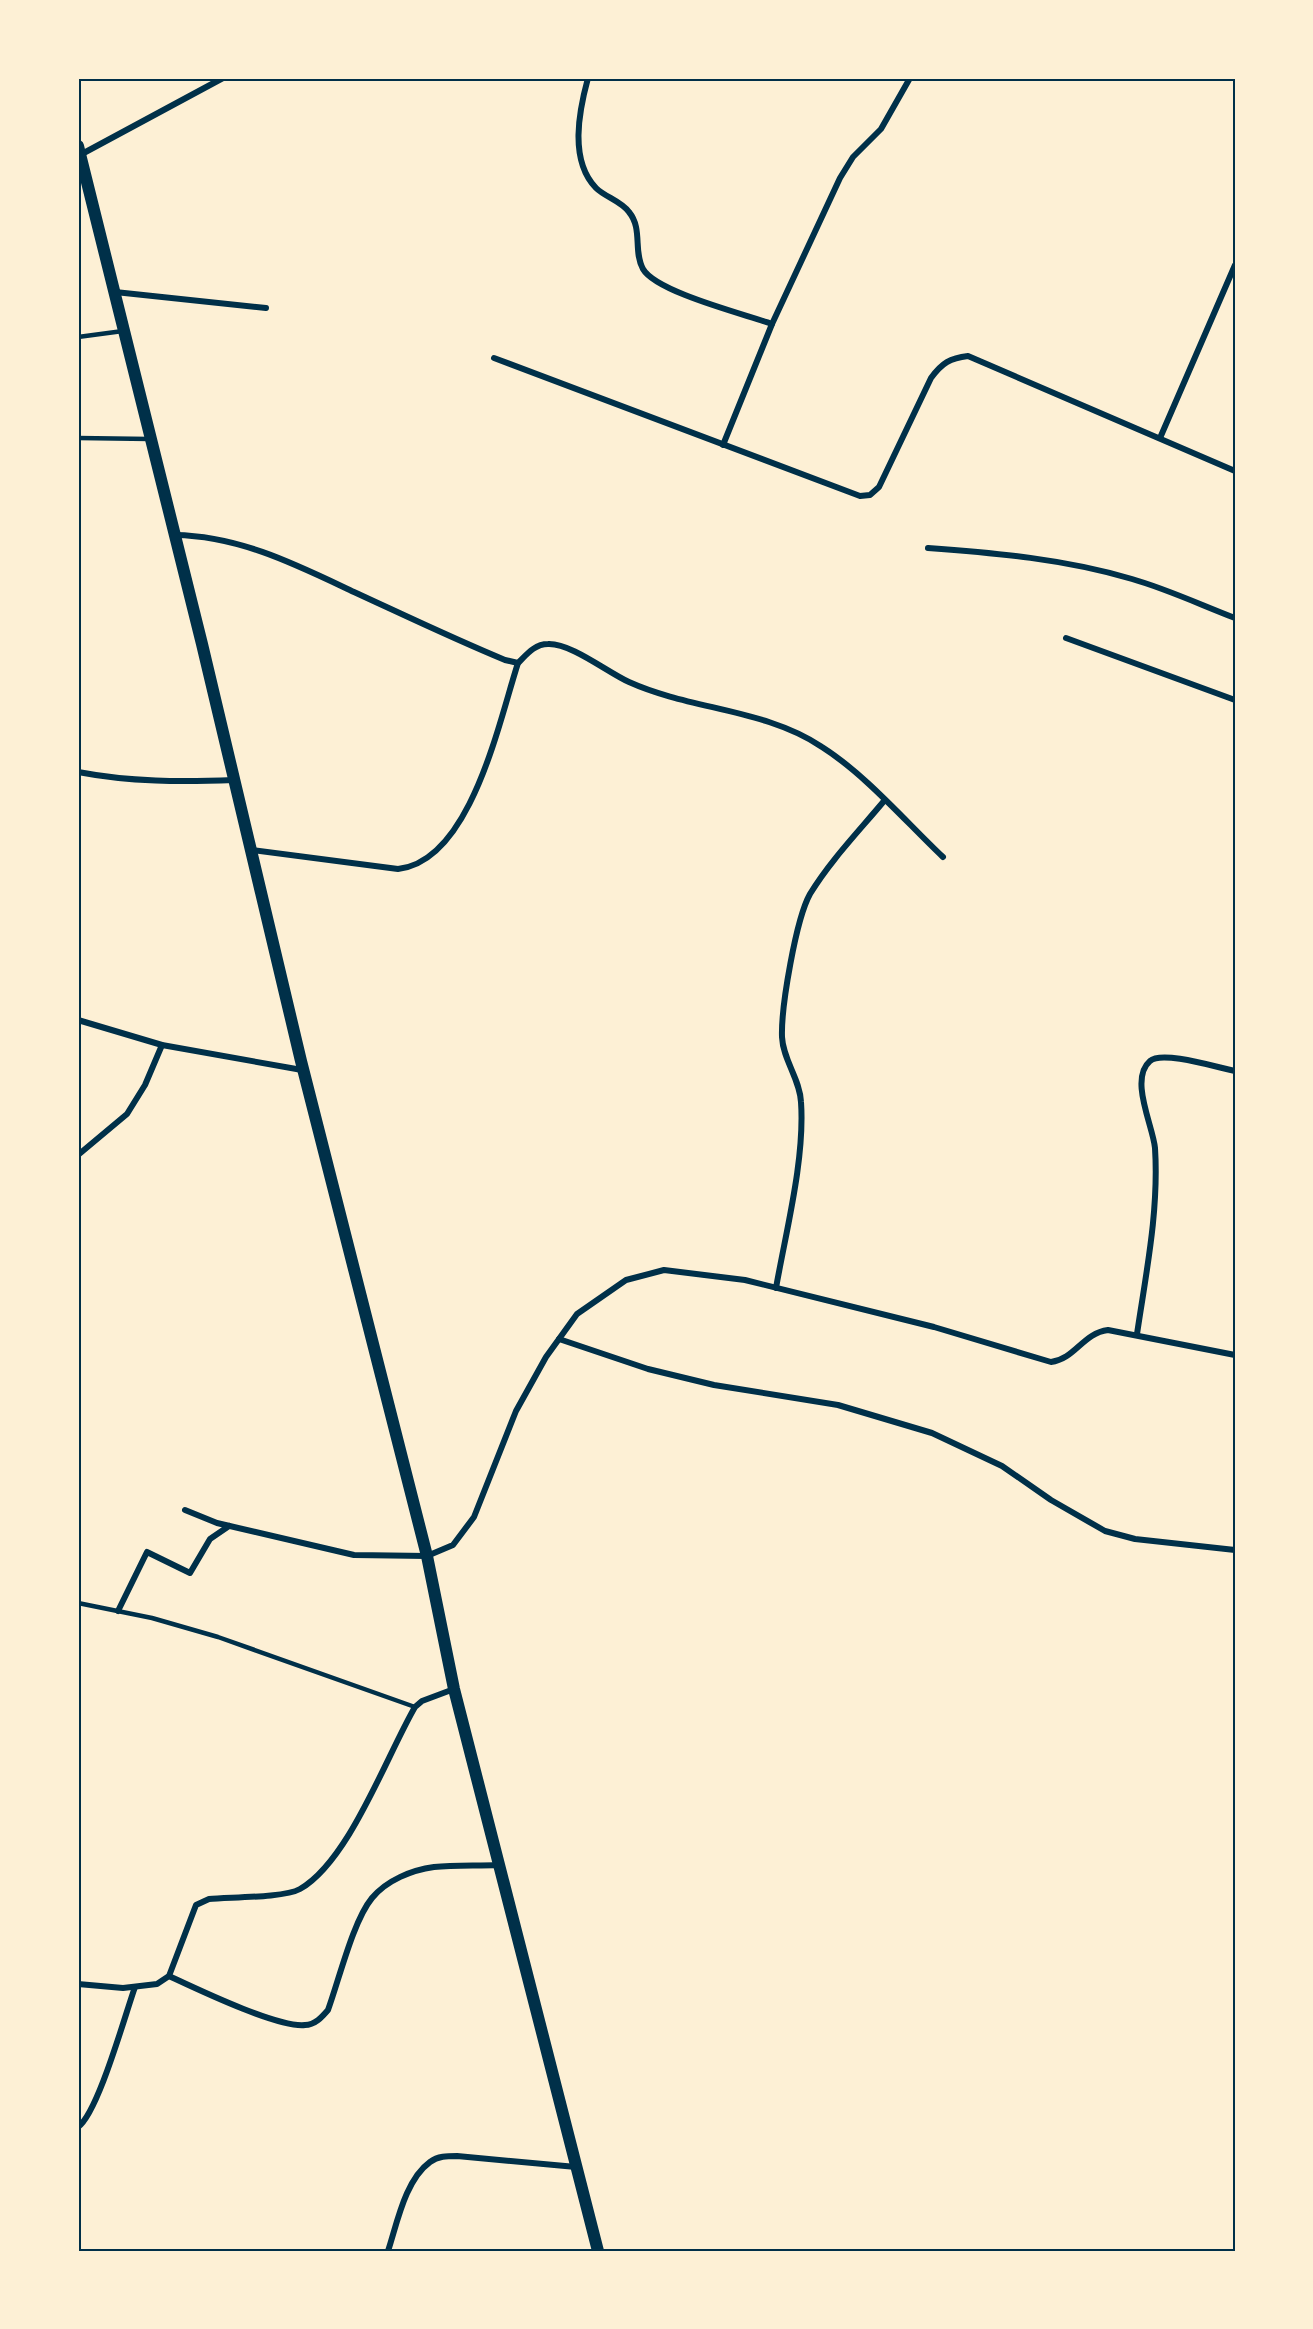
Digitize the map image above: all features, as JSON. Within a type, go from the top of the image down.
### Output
[{"type":"main road","points":[[79,150],[304,1071],[427,1556],[454,1689],[598,2251]]},
{"type":"street","points":[[79,150],[223,78]]},
{"type":"street","points":[[588,78],[578,138],[584,171],[596,188],[628,211],[637,226],[642,267],[649,278],[666,287],[772,324]]},
{"type":"street","points":[[723,446],[772,324],[840,178],[853,157],[881,129],[910,78]]},
{"type":"street","points":[[1160,438],[1199,343],[1235,265]]},
{"type":"street","points":[[114,291],[266,308]]},
{"type":"street","points":[[494,358],[860,496],[870,495],[879,487],[931,378],[940,365],[953,358],[968,356],[1235,471]]},
{"type":"street","points":[[175,536],[199,536],[232,542],[279,557],[469,645],[518,663]]},
{"type":"street","points":[[928,548],[1009,554],[1107,572],[1134,579],[1235,618]]},
{"type":"street","points":[[1066,638],[1235,700]]},
{"type":"street","points":[[251,850],[398,869],[413,868],[430,858],[454,829],[476,792],[518,663],[532,648],[547,643],[562,646],[629,682],[657,693],[779,725],[800,734],[837,757],[943,857]]},
{"type":"street","points":[[78,772],[134,780],[234,780]]},
{"type":"street","points":[[776,1288],[795,1179],[801,1121],[801,1100],[782,1038],[784,1007],[802,914],[810,895],[884,801]]},
{"type":"street","points":[[78,1020],[162,1045],[304,1071]]},
{"type":"street","points":[[78,1155],[128,1114],[145,1085],[162,1045]]},
{"type":"street","points":[[1137,1335],[1155,1214],[1155,1146],[1145,1109],[1143,1074],[1149,1061],[1156,1057],[1172,1058],[1235,1071]]},
{"type":"street","points":[[185,1510],[229,1526],[354,1555],[427,1556],[453,1545],[474,1516],[516,1411],[546,1357],[577,1314],[626,1280],[664,1270],[745,1280],[934,1327],[1051,1362],[1063,1360],[1097,1331],[1108,1330],[1235,1356]]},
{"type":"street","points":[[559,1339],[648,1369],[714,1384],[838,1405],[932,1433],[1002,1466],[1051,1500],[1105,1531],[1135,1539],[1235,1550]]},
{"type":"street","points":[[118,1611],[147,1552],[190,1573],[210,1539],[229,1526]]},
{"type":"street","points":[[78,1984],[135,1987],[157,1984],[169,1976],[196,1905],[209,1899],[299,1890],[320,1874],[347,1839],[415,1707],[431,1696],[454,1689]]},
{"type":"street","points":[[169,1976],[282,2022],[306,2025],[317,2021],[328,2010],[360,1920],[372,1898],[387,1884],[407,1874],[433,1867],[499,1865]]},
{"type":"street","points":[[78,2127],[86,2121],[94,2103],[135,1987]]},
{"type":"street","points":[[387,2251],[418,2175],[429,2162],[440,2157],[457,2156],[576,2167]]},
{"type":"lane","points":[[78,337],[123,331]]},
{"type":"lane","points":[[78,438],[150,439]]},
{"type":"lane","points":[[78,1603],[152,1618],[218,1637],[415,1707]]}]
